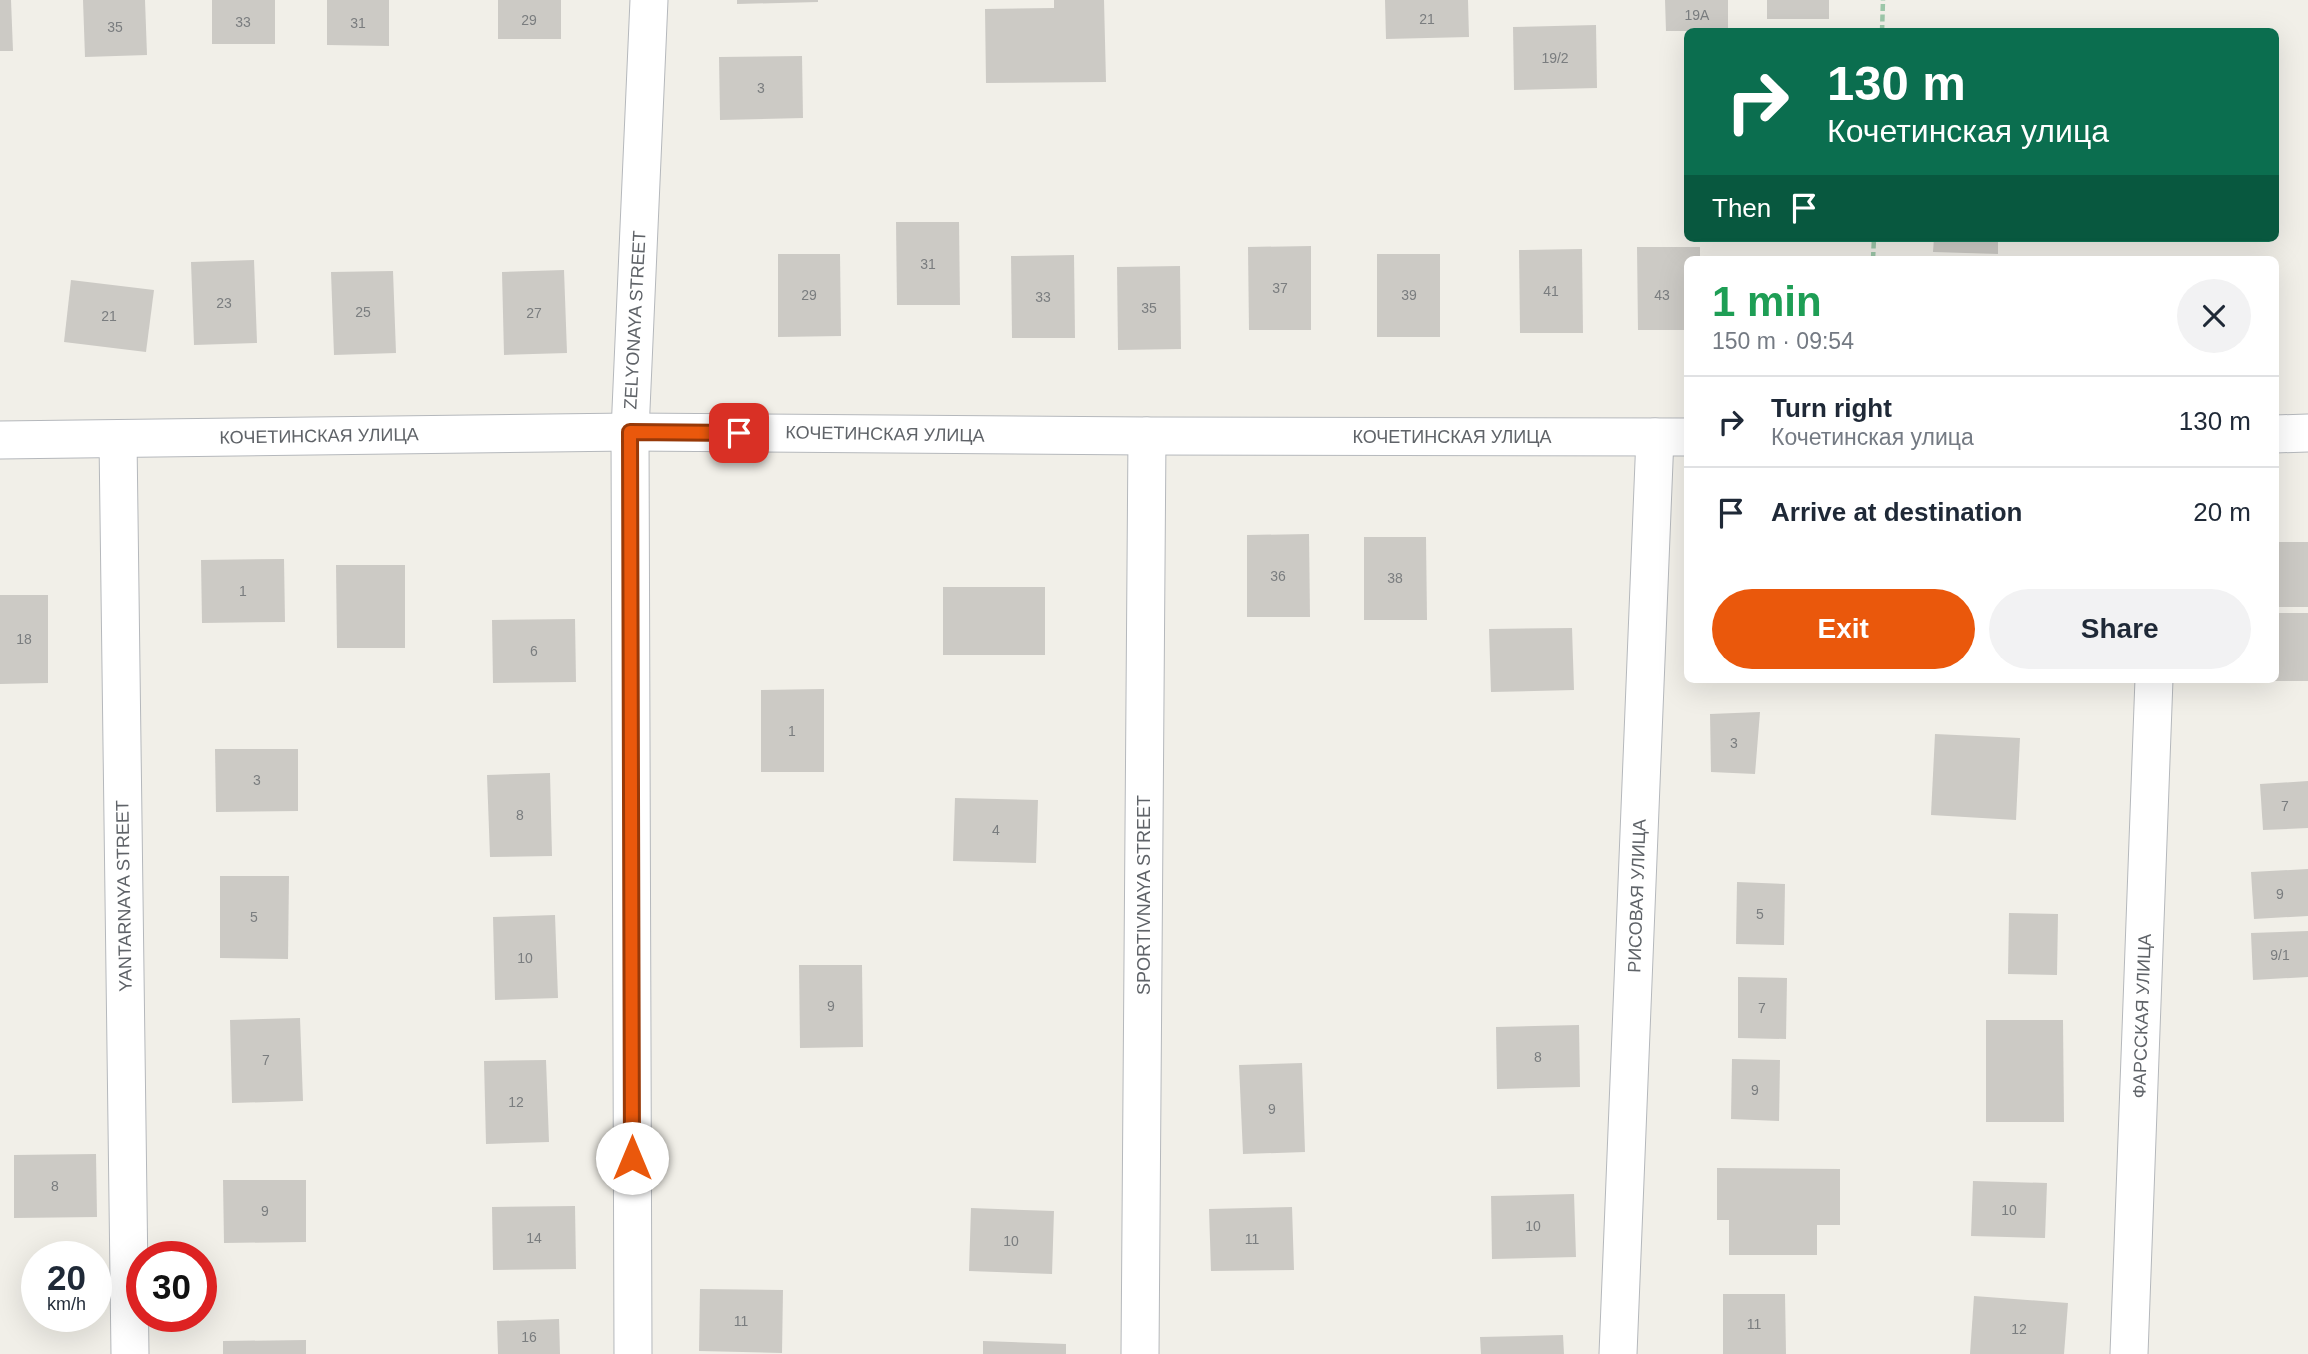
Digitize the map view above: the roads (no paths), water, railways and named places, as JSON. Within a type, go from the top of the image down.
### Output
[{"type":"street","name":"ZELYONAYA STREET","points":[[633,1354],[630,432],[649,0]]},
{"type":"street","name":"КОЧЕТИНСКАЯ УЛИЦА","points":[[0,440],[630,432],[1671,437]]},
{"type":"street","points":[[2279,434],[2308,433]]},
{"type":"street","name":"SPORTIVNAYA STREET","points":[[1140,1354],[1147,436]]},
{"type":"street","name":"РИСОВАЯ УЛИЦА","points":[[1618,1354],[1671,437]]},
{"type":"street","name":"YANTARNAYA STREET","points":[[118,439],[130,1354]]},
{"type":"street","name":"ФАРССКАЯ УЛИЦА","points":[[2129,1354],[2154,683]]}]
